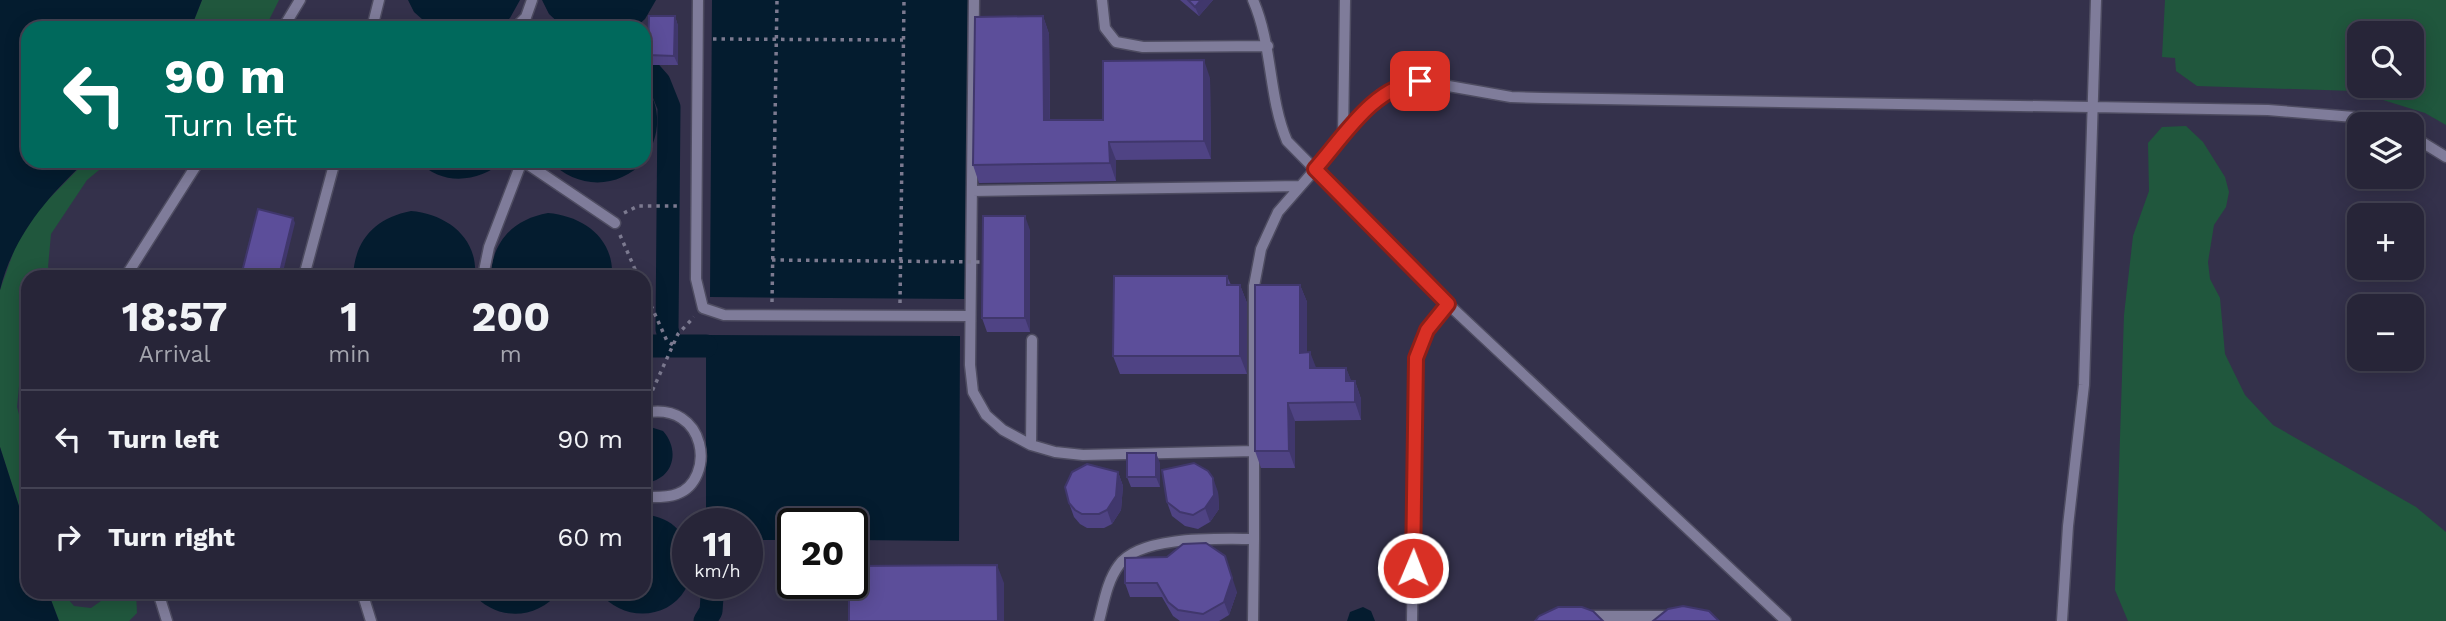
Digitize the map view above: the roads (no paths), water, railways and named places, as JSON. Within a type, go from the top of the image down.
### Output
[{"type":"lane","points":[[288,21],[300,0]]},
{"type":"lane","points":[[374,21],[379,0]]},
{"type":"lane","points":[[522,21],[532,0]]},
{"type":"lane","points":[[698,0],[696,279],[702,308],[724,315],[970,316]]},
{"type":"lane","points":[[974,0],[970,316],[973,392],[986,415],[1003,430],[1031,445],[1055,452],[1083,455],[1254,451]]},
{"type":"lane","points":[[1102,0],[1105,28],[1116,42],[1143,47],[1268,46]]},
{"type":"lane","points":[[1253,0],[1265,27],[1278,117],[1287,141],[1448,304],[1786,621]]},
{"type":"lane","points":[[1343,137],[1345,0]]},
{"type":"lane","points":[[2062,621],[2068,526],[2084,385],[2096,0]]},
{"type":"lane","points":[[1254,621],[1254,286],[1261,248],[1278,212],[1300,186],[1380,95],[1402,83],[1420,81],[1511,97],[2311,113],[2347,116]]},
{"type":"lane","points":[[2424,143],[2446,157]]},
{"type":"lane","points":[[131,270],[196,168]]},
{"type":"lane","points":[[306,270],[333,168]]},
{"type":"lane","points":[[484,270],[489,247],[520,168]]},
{"type":"lane","points":[[533,168],[612,222]]},
{"type":"lane","points":[[972,191],[1300,186]]},
{"type":"lane","points":[[1412,621],[1416,358],[1427,330],[1448,304]]},
{"type":"lane","points":[[1031,445],[1032,340]]},
{"type":"lane","points":[[651,411],[677,413],[697,436],[700,453],[699,470],[691,485],[677,494],[651,496]]},
{"type":"lane","points":[[1099,621],[1108,586],[1120,563],[1140,550],[1169,543],[1254,539]]},
{"type":"lane","points":[[163,599],[167,621]]},
{"type":"lane","points":[[364,599],[371,621]]},
{"type":"lane","points":[[1574,616],[1677,616]]},
{"type":"water","points":[[0,0],[202,0],[194,21],[21,21],[21,168],[79,168],[33,219],[13,253],[0,290]]},
{"type":"water","points":[[408,0],[520,0],[506,21],[424,21],[414,12]]},
{"type":"water","points":[[542,0],[656,0],[643,21],[556,21],[549,14]]},
{"type":"water","points":[[712,0],[968,0],[965,299],[710,297]]},
{"type":"water","points":[[651,95],[657,112],[651,147]]},
{"type":"water","points":[[494,168],[484,174],[461,179],[438,175],[428,169]]},
{"type":"water","points":[[558,168],[636,168],[622,177],[597,182],[584,181]]},
{"type":"water","points":[[411,211],[424,213],[457,230],[471,250],[475,270],[354,270],[358,252],[369,233],[377,225],[398,214]]},
{"type":"water","points":[[548,213],[561,215],[594,231],[608,251],[612,270],[491,270],[496,252],[507,234],[515,226]]},
{"type":"water","points":[[706,335],[960,336],[959,541],[868,540],[868,508],[777,508],[777,540],[763,540],[763,508],[706,508]]},
{"type":"water","points":[[651,427],[663,431],[669,439],[673,456],[668,471],[651,482]]},
{"type":"water","points":[[0,447],[21,512],[21,599],[51,599],[59,621],[0,621]]},
{"type":"water","points":[[651,515],[672,524],[672,599],[678,599],[655,612],[631,612],[606,599],[651,599]]},
{"type":"water","points":[[478,599],[553,599],[539,608],[515,614],[503,612]]},
{"type":"water","points":[[1363,607],[1371,611],[1375,621],[1347,621],[1350,612]]},
{"type":"waterway","points":[[651,73],[659,82],[669,107],[667,329],[670,341],[675,346]]},
{"type":"waterway","points":[[651,346],[706,346]]},
{"type":"waterway","points":[[705,621],[711,611],[712,599]]}]
